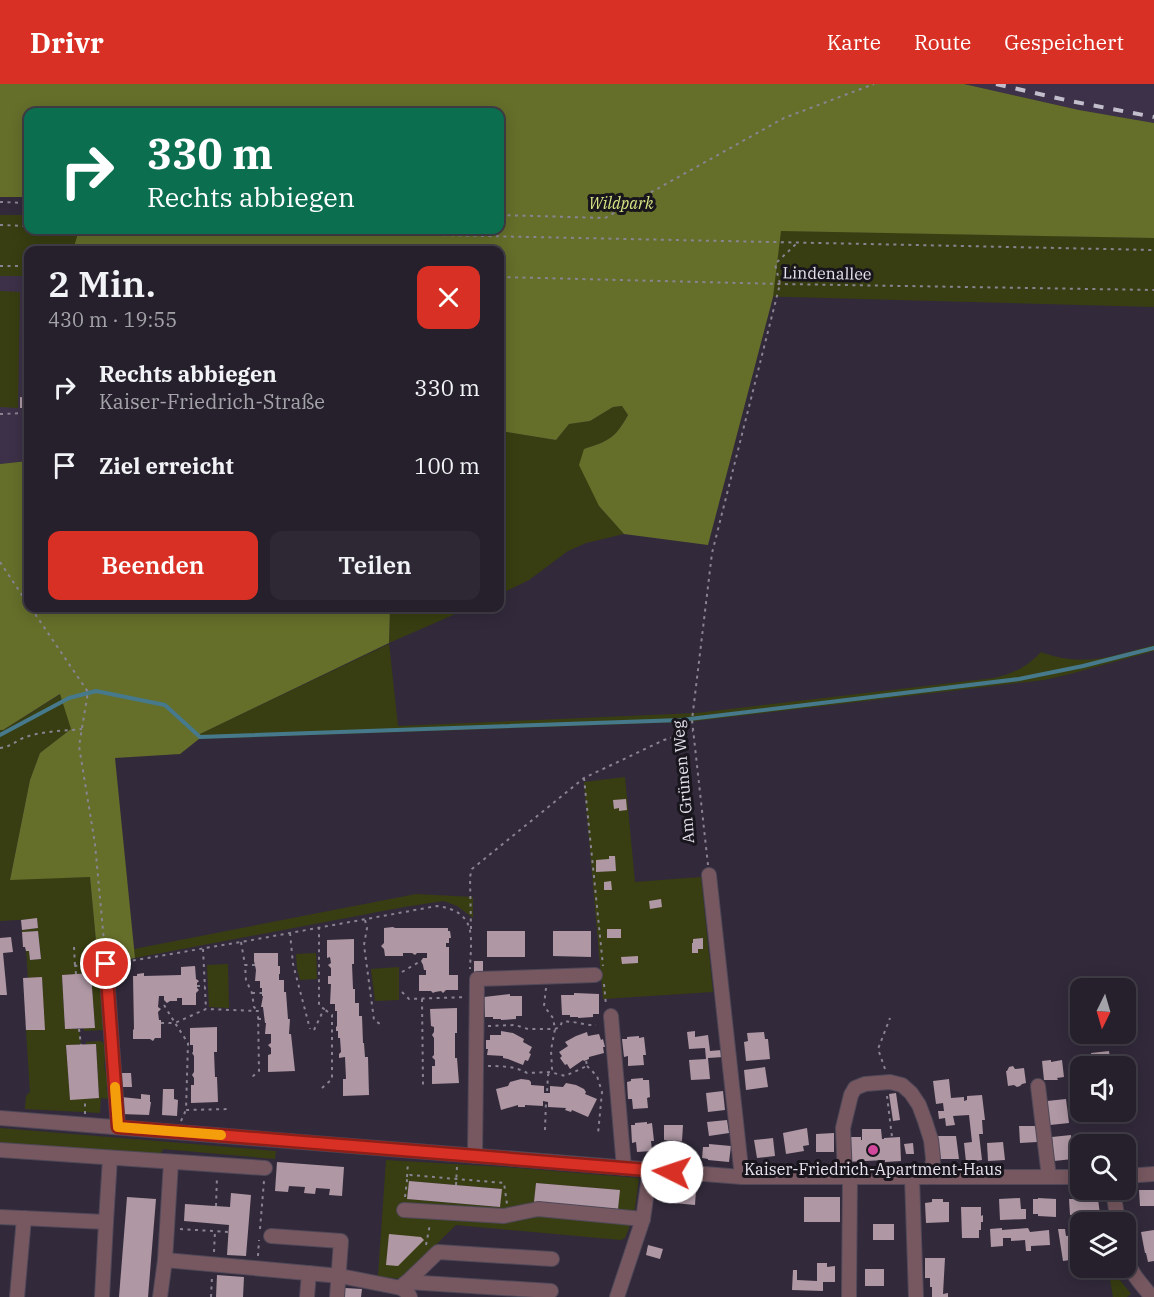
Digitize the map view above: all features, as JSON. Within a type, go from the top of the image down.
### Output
[{"type":"street","points":[[709,875],[742,1177]]},
{"type":"street","points":[[106,964],[118,1127]]},
{"type":"street","points":[[475,1156],[477,979],[600,972]]},
{"type":"street","points":[[611,1016],[624,1168]]},
{"type":"street","points":[[849,1297],[848,1177],[843,1128],[851,1095],[855,1088],[865,1084],[890,1082],[902,1085],[912,1093],[926,1121],[931,1140],[932,1177]]},
{"type":"street","points":[[1038,1086],[1049,1177]]},
{"type":"street","points":[[0,1118],[742,1177],[1070,1177]]},
{"type":"street","points":[[0,1150],[265,1168]]},
{"type":"street","points":[[102,1297],[110,1158]]},
{"type":"street","points":[[160,1297],[165,1260],[171,1162]]},
{"type":"street","points":[[617,1297],[643,1219],[650,1170]]},
{"type":"street","points":[[1136,1175],[1154,1174]]},
{"type":"street","points":[[912,1177],[916,1297]]},
{"type":"street","points":[[404,1210],[509,1215],[538,1209],[643,1219]]},
{"type":"street","points":[[0,1217],[106,1222]]},
{"type":"street","points":[[17,1297],[24,1218]]},
{"type":"street","points":[[271,1236],[341,1241],[337,1297]]},
{"type":"street","points":[[406,1289],[438,1252],[552,1259]]},
{"type":"street","points":[[165,1260],[340,1276],[406,1289],[551,1291]]},
{"type":"street","points":[[307,1297],[309,1273]]},
{"type":"street","points":[[1135,1278],[1152,1297]]},
{"type":"path","points":[[504,215],[605,218],[784,118],[874,84]]},
{"type":"path","points":[[0,202],[24,203]]},
{"type":"path","points":[[0,225],[24,226]]},
{"type":"path","points":[[381,234],[1154,250]]},
{"type":"path","name":"Am Grünen Weg","points":[[709,875],[692,720],[712,553],[780,284],[775,264],[797,243]]},
{"type":"path","points":[[0,266],[24,266]]},
{"type":"path","name":"Lindenallee","points":[[504,277],[1154,290]]},
{"type":"path","points":[[0,414],[24,413]]},
{"type":"path","points":[[0,562],[24,597]]},
{"type":"path","points":[[34,612],[88,692],[79,746],[95,844],[106,964]]},
{"type":"path","points":[[0,748],[46,732],[82,729]]},
{"type":"path","points":[[477,979],[470,975],[470,877],[472,869],[584,778],[664,740],[693,730]]},
{"type":"path","points":[[584,778],[600,972],[608,1016],[611,1016]]},
{"type":"path","points":[[75,966],[130,962],[437,906],[449,908],[462,916],[468,922],[471,932]]},
{"type":"path","points":[[364,920],[367,928],[364,945],[374,1020],[380,1024]]},
{"type":"path","points":[[319,928],[319,1005],[332,1015],[332,1079],[322,1088]]},
{"type":"path","points":[[290,933],[293,964],[312,1030],[324,1009]]},
{"type":"path","points":[[241,942],[246,980],[252,993],[254,1007],[258,1011],[259,1071],[249,1076]]},
{"type":"path","points":[[74,947],[76,974]]},
{"type":"path","points":[[203,949],[206,1009]]},
{"type":"path","points":[[402,972],[421,961]]},
{"type":"path","points":[[245,965],[255,965]]},
{"type":"path","points":[[546,976],[544,1006],[553,1018],[555,1029],[552,1069],[548,1075],[547,1093]]},
{"type":"path","points":[[197,986],[205,986]]},
{"type":"path","points":[[402,992],[409,999],[462,998]]},
{"type":"path","points":[[252,993],[262,993]]},
{"type":"path","points":[[422,999],[423,1085],[427,1085]]},
{"type":"path","points":[[164,1005],[188,1043],[186,1110],[229,1109]]},
{"type":"path","points":[[161,1023],[175,1023],[206,1009],[258,1011]]},
{"type":"path","points":[[258,1019],[265,1019]]},
{"type":"path","points":[[477,1024],[515,1025],[528,1029],[555,1029],[560,1027],[562,1022],[567,1021],[596,1025]]},
{"type":"path","points":[[79,1029],[81,1044]]},
{"type":"path","points":[[586,1060],[587,1066],[597,1076],[602,1092],[598,1134]]},
{"type":"path","points":[[476,1068],[503,1066],[527,1073],[550,1072],[565,1076],[587,1066]]},
{"type":"path","points":[[84,1117],[85,1099]]},
{"type":"path","points":[[545,1130],[546,1101]]},
{"type":"path","points":[[404,1210],[409,1150]]},
{"type":"path","points":[[216,1206],[218,1165]]},
{"type":"path","points":[[257,1268],[265,1168]]},
{"type":"path","points":[[456,1185],[457,1172]]},
{"type":"path","points":[[407,1180],[410,1175],[504,1183],[509,1215]]},
{"type":"path","points":[[424,1182],[425,1176]]},
{"type":"path","points":[[486,1188],[487,1182]]},
{"type":"path","points":[[427,1245],[432,1211]]},
{"type":"path","points":[[167,1227],[228,1232]]},
{"type":"path","points":[[211,1297],[216,1231]]},
{"type":"shaded area","points":[[964,84],[1154,84],[1154,123],[1079,110]]},
{"type":"shaded area","points":[[0,276],[24,276],[24,461],[0,464]]},
{"type":"green space","name":"Wildpark","points":[[0,84],[964,84],[1079,110],[1154,123],[1154,238],[781,231],[773,297],[708,545],[624,534],[599,506],[579,465],[584,449],[605,441],[619,429],[628,415],[622,406],[613,407],[590,421],[569,424],[556,440],[504,432],[504,246],[74,246],[78,234],[504,234],[504,108],[24,108],[24,197],[0,197]]},
{"type":"green space","points":[[0,215],[24,215],[24,234],[504,234],[504,225],[1154,238],[1154,307],[504,289],[504,246],[24,246],[24,276],[0,276]]},
{"type":"green space","points":[[0,291],[20,292],[18,408],[0,407]]},
{"type":"green space","points":[[622,406],[628,415],[619,429],[605,441],[584,449],[599,506],[624,534],[586,543],[568,551],[529,580],[504,592],[504,432],[556,440],[569,424],[590,421],[613,407]]},
{"type":"green space","points":[[24,461],[24,612],[390,612],[389,643],[200,734],[199,739],[180,754],[115,758],[135,958],[98,962],[90,877],[10,880],[30,780],[40,753],[71,729],[60,694],[0,730],[0,464]]},
{"type":"green space","points":[[390,612],[460,612],[389,643]]},
{"type":"green space","points":[[389,643],[398,726],[697,713],[994,678],[1019,669],[1041,652],[1056,657],[1085,660],[1154,645],[1154,651],[1044,680],[687,722],[199,739],[200,734]]},
{"type":"green space","points":[[61,694],[71,729],[40,753],[30,780],[10,879],[90,877],[98,962],[102,962],[105,1028],[103,1030],[84,1031],[84,1028],[95,1027],[91,973],[62,975],[65,1029],[79,1029],[81,1044],[66,1046],[70,1099],[99,1098],[96,1044],[86,1044],[86,1042],[101,1041],[109,1049],[104,1065],[111,1081],[106,1088],[109,1091],[109,1099],[101,1098],[100,1113],[25,1109],[26,1096],[30,1092],[26,1030],[44,1030],[42,977],[28,978],[26,951],[29,951],[30,960],[41,959],[38,931],[22,932],[22,930],[38,928],[37,919],[0,921],[0,730]]},
{"type":"green space","points":[[625,777],[635,882],[701,877],[713,992],[603,999],[584,782]]},
{"type":"green space","points":[[416,894],[473,897],[473,918],[457,906],[444,901],[135,958],[134,949]]},
{"type":"green space","points":[[316,953],[317,979],[300,980],[296,954]]},
{"type":"green space","points":[[228,964],[229,1008],[209,1007],[207,965]]},
{"type":"green space","points":[[399,967],[399,1000],[375,1001],[371,969]]},
{"type":"green space","points":[[0,1128],[276,1151],[275,1159],[163,1149],[159,1157],[0,1145]]},
{"type":"green space","points":[[386,1160],[639,1178],[634,1215],[625,1238],[621,1240],[456,1225],[401,1279],[378,1276]],"holes":[[[409,1181],[501,1189],[500,1207],[407,1199]],[[536,1183],[619,1190],[618,1209],[534,1202]]]},
{"type":"green space","points":[[1110,1278],[1119,1278],[1131,1294],[1127,1297],[1113,1297]]},
{"type":"building","points":[[20,397],[24,398],[24,408],[20,408]]},
{"type":"building","points":[[626,799],[627,810],[614,809],[613,800]]},
{"type":"building","points":[[609,856],[615,856],[616,871],[596,872],[596,860],[609,859]]},
{"type":"building","points":[[611,881],[612,890],[604,890],[604,882]]},
{"type":"building","points":[[661,899],[662,907],[650,909],[649,901]]},
{"type":"building","points":[[37,918],[38,928],[22,930],[21,920]]},
{"type":"building","points":[[384,928],[448,928],[451,938],[449,938],[449,943],[446,943],[446,947],[449,947],[449,975],[458,975],[458,990],[446,990],[443,993],[441,991],[433,993],[419,991],[419,975],[426,975],[421,961],[427,958],[427,953],[385,956],[381,946],[384,943]]},
{"type":"building","points":[[607,929],[621,929],[621,938],[607,938]]},
{"type":"building","points":[[38,931],[41,959],[30,960],[29,951],[23,947],[22,932]]},
{"type":"building","points":[[487,931],[525,931],[525,957],[487,957]]},
{"type":"building","points":[[553,931],[591,931],[591,957],[553,956]]},
{"type":"building","points":[[11,937],[13,952],[3,953],[7,995],[0,995],[0,938]]},
{"type":"building","points":[[703,938],[703,949],[698,949],[698,953],[692,953],[693,939]]},
{"type":"building","points":[[354,939],[353,989],[355,989],[355,1003],[359,1003],[359,1016],[362,1016],[365,1057],[368,1057],[369,1095],[343,1096],[343,1079],[346,1079],[345,1057],[339,1058],[341,1052],[340,1038],[336,1031],[337,1011],[335,1011],[335,1004],[330,1004],[331,984],[328,984],[328,976],[331,976],[331,968],[328,965],[331,963],[330,957],[327,958],[327,940]]},
{"type":"building","points":[[254,953],[278,953],[279,980],[284,980],[295,1071],[268,1072],[268,1055],[271,1054],[271,1048],[268,1045],[271,1043],[271,1034],[265,1034],[266,1023],[263,1007],[261,1007],[262,988],[260,988],[260,981],[255,981]]},
{"type":"building","points":[[638,956],[638,963],[622,964],[621,957]]},
{"type":"building","points":[[474,961],[483,961],[483,973],[474,973]]},
{"type":"building","points":[[195,966],[196,979],[199,981],[196,1005],[182,1005],[182,998],[167,1003],[164,996],[159,996],[161,1038],[155,1038],[153,1041],[133,1039],[133,976],[144,973],[144,976],[181,975],[181,967]]},
{"type":"building","points":[[91,973],[95,1028],[65,1029],[62,975]]},
{"type":"building","points":[[42,977],[45,1030],[26,1030],[23,978]]},
{"type":"building","points":[[574,993],[599,994],[599,1014],[593,1014],[593,1017],[578,1018],[562,1015],[561,995],[574,995]]},
{"type":"building","points":[[510,994],[510,996],[522,996],[522,1016],[516,1016],[516,1019],[501,1020],[485,1017],[484,997]]},
{"type":"building","points":[[457,1008],[455,1058],[457,1058],[459,1083],[432,1084],[432,1066],[435,1066],[435,1060],[432,1057],[434,1055],[432,1035],[434,1027],[431,1026],[430,1009]]},
{"type":"building","points":[[217,1027],[217,1052],[214,1052],[218,1102],[191,1103],[191,1085],[194,1085],[192,1075],[194,1056],[193,1045],[190,1045],[190,1028]]},
{"type":"building","points":[[501,1031],[513,1033],[532,1047],[528,1061],[525,1060],[523,1065],[503,1058],[503,1056],[487,1055],[486,1040],[490,1040],[490,1035],[501,1035]]},
{"type":"building","points":[[695,1031],[695,1037],[708,1035],[710,1051],[722,1050],[723,1057],[708,1058],[710,1079],[691,1080],[689,1060],[706,1059],[705,1048],[689,1049],[687,1032]]},
{"type":"building","points":[[587,1032],[588,1036],[599,1034],[601,1040],[603,1039],[604,1053],[589,1057],[570,1069],[560,1058],[562,1056],[559,1052],[568,1046],[565,1042]]},
{"type":"building","points":[[764,1032],[765,1039],[768,1039],[770,1059],[746,1061],[744,1042],[748,1041],[747,1033]]},
{"type":"building","points":[[639,1036],[639,1038],[644,1037],[646,1055],[643,1055],[644,1065],[628,1066],[628,1056],[624,1057],[622,1039]]},
{"type":"building","points":[[96,1044],[99,1098],[70,1100],[66,1045]]},
{"type":"building","points":[[1109,1051],[1110,1056],[1091,1056],[1091,1053]]},
{"type":"building","points":[[1051,1060],[1051,1062],[1062,1060],[1064,1077],[1057,1078],[1058,1080],[1044,1080],[1042,1061]]},
{"type":"building","points":[[1013,1066],[1015,1069],[1024,1068],[1026,1083],[1017,1087],[1008,1086],[1006,1071]]},
{"type":"building","points":[[765,1067],[768,1087],[746,1090],[744,1070]]},
{"type":"building","points":[[121,1073],[131,1073],[132,1087],[121,1087]]},
{"type":"building","points":[[643,1078],[643,1080],[649,1080],[648,1108],[633,1109],[632,1099],[628,1099],[627,1082],[631,1079]]},
{"type":"building","points":[[521,1079],[529,1080],[531,1085],[544,1086],[544,1093],[550,1093],[550,1086],[563,1087],[566,1083],[576,1085],[584,1089],[585,1094],[597,1099],[588,1117],[572,1110],[571,1112],[565,1110],[566,1108],[548,1107],[548,1102],[543,1101],[543,1106],[518,1107],[518,1105],[501,1110],[496,1089]]},
{"type":"building","points":[[949,1079],[951,1098],[964,1097],[964,1101],[967,1100],[967,1096],[982,1095],[985,1120],[982,1120],[983,1134],[979,1134],[982,1160],[966,1162],[964,1143],[972,1142],[969,1115],[953,1116],[955,1125],[946,1126],[945,1118],[939,1119],[938,1111],[944,1111],[943,1103],[936,1104],[933,1081]]},
{"type":"building","points":[[163,1089],[174,1089],[174,1099],[178,1100],[177,1116],[162,1115]]},
{"type":"building","points":[[723,1091],[725,1110],[708,1112],[706,1093]]},
{"type":"building","points":[[896,1093],[900,1120],[893,1121],[889,1094]]},
{"type":"building","points":[[141,1094],[150,1095],[149,1115],[121,1114],[121,1097],[141,1099]]},
{"type":"building","points":[[1066,1099],[1069,1123],[1050,1125],[1047,1101]]},
{"type":"building","points":[[727,1120],[729,1133],[709,1136],[707,1122]]},
{"type":"building","points":[[647,1122],[647,1124],[652,1123],[654,1141],[651,1141],[652,1151],[637,1152],[636,1142],[632,1143],[631,1125]]},
{"type":"building","points":[[664,1125],[683,1125],[682,1141],[664,1140]]},
{"type":"building","points":[[1019,1126],[1037,1126],[1037,1142],[1020,1143]]},
{"type":"building","points":[[807,1128],[809,1145],[803,1146],[804,1151],[786,1154],[783,1133]]},
{"type":"building","name":"Kaiser-Friedrich-Apartment-Haus","points":[[862,1129],[881,1129],[882,1139],[900,1137],[901,1161],[846,1162],[845,1137],[861,1137],[862,1140]]},
{"type":"building","points":[[834,1133],[834,1152],[816,1152],[816,1134]]},
{"type":"building","points":[[1070,1135],[1070,1159],[1054,1161],[1052,1137]]},
{"type":"building","points":[[938,1136],[956,1136],[959,1159],[938,1159],[934,1141],[938,1141]]},
{"type":"building","points":[[773,1138],[775,1156],[757,1158],[754,1140]]},
{"type":"building","points":[[1003,1142],[1005,1160],[988,1161],[987,1143]]},
{"type":"building","points":[[913,1143],[914,1154],[906,1154],[904,1144]]},
{"type":"building","points":[[709,1144],[731,1146],[729,1162],[702,1158],[703,1147],[709,1147]]},
{"type":"building","points":[[277,1162],[344,1167],[342,1196],[329,1195],[330,1189],[316,1188],[315,1194],[304,1193],[305,1187],[289,1186],[288,1192],[275,1191]]},
{"type":"building","points":[[409,1181],[502,1189],[500,1207],[407,1199]]},
{"type":"building","points":[[536,1183],[620,1190],[618,1209],[534,1202]]},
{"type":"building","points":[[675,1188],[696,1190],[695,1205],[674,1203]]},
{"type":"building","points":[[1139,1190],[1154,1190],[1154,1206],[1140,1206]]},
{"type":"building","points":[[231,1193],[251,1195],[246,1256],[227,1255],[229,1225],[184,1221],[185,1204],[230,1207]]},
{"type":"building","points":[[127,1197],[156,1199],[148,1297],[119,1297]]},
{"type":"building","points":[[804,1197],[840,1197],[840,1222],[804,1222]]},
{"type":"building","points":[[1020,1198],[1021,1209],[1026,1209],[1026,1219],[1000,1220],[999,1199]]},
{"type":"building","points":[[932,1199],[943,1199],[943,1202],[949,1202],[949,1222],[926,1223],[925,1203],[932,1202]]},
{"type":"building","points":[[1033,1199],[1056,1199],[1056,1217],[1033,1214]]},
{"type":"building","points":[[1069,1199],[1098,1200],[1100,1212],[1070,1212],[1070,1215]]},
{"type":"building","points":[[961,1207],[981,1207],[983,1222],[979,1230],[979,1238],[962,1238]]},
{"type":"building","points":[[873,1224],[894,1224],[894,1240],[873,1240]]},
{"type":"building","points":[[1002,1228],[1002,1230],[1028,1228],[1030,1232],[1049,1230],[1050,1245],[1031,1246],[1031,1251],[1026,1251],[1025,1240],[1011,1241],[1011,1238],[1003,1238],[1003,1246],[991,1247],[990,1229]]},
{"type":"building","points":[[1058,1229],[1065,1229],[1066,1236],[1070,1235],[1070,1251],[1068,1251],[1070,1260],[1063,1261]]},
{"type":"building","points":[[1154,1230],[1154,1261],[1148,1262],[1141,1232]]},
{"type":"building","points":[[389,1234],[421,1237],[424,1240],[398,1266],[386,1265]]},
{"type":"building","points":[[648,1245],[663,1249],[660,1259],[646,1255]]},
{"type":"building","points":[[925,1258],[945,1258],[943,1294],[948,1293],[948,1297],[932,1297],[930,1278],[925,1278]]},
{"type":"building","points":[[817,1263],[827,1263],[827,1267],[835,1266],[835,1282],[823,1282],[823,1291],[792,1290],[793,1270],[797,1270],[797,1280],[817,1281]]},
{"type":"building","points":[[865,1269],[884,1269],[884,1286],[865,1286]]},
{"type":"building","points":[[217,1275],[244,1277],[243,1297],[216,1297]]},
{"type":"building","points":[[345,1288],[362,1289],[361,1297],[344,1297]]},
{"type":"waterway","points":[[0,735],[69,698],[96,691],[165,705],[200,737],[681,720],[1019,679],[1154,648]]},
{"type":"railway","points":[[996,84],[1154,117]]},
{"type":"slow traffic","points":[[115,1087],[118,1127],[221,1135]]},
{"type":"place","name":"Kaiser-Friedrich-Apartment-Haus","points":[[873,1150]]},
{"type":"route","points":[[106,964],[118,1127],[672,1172]]}]
